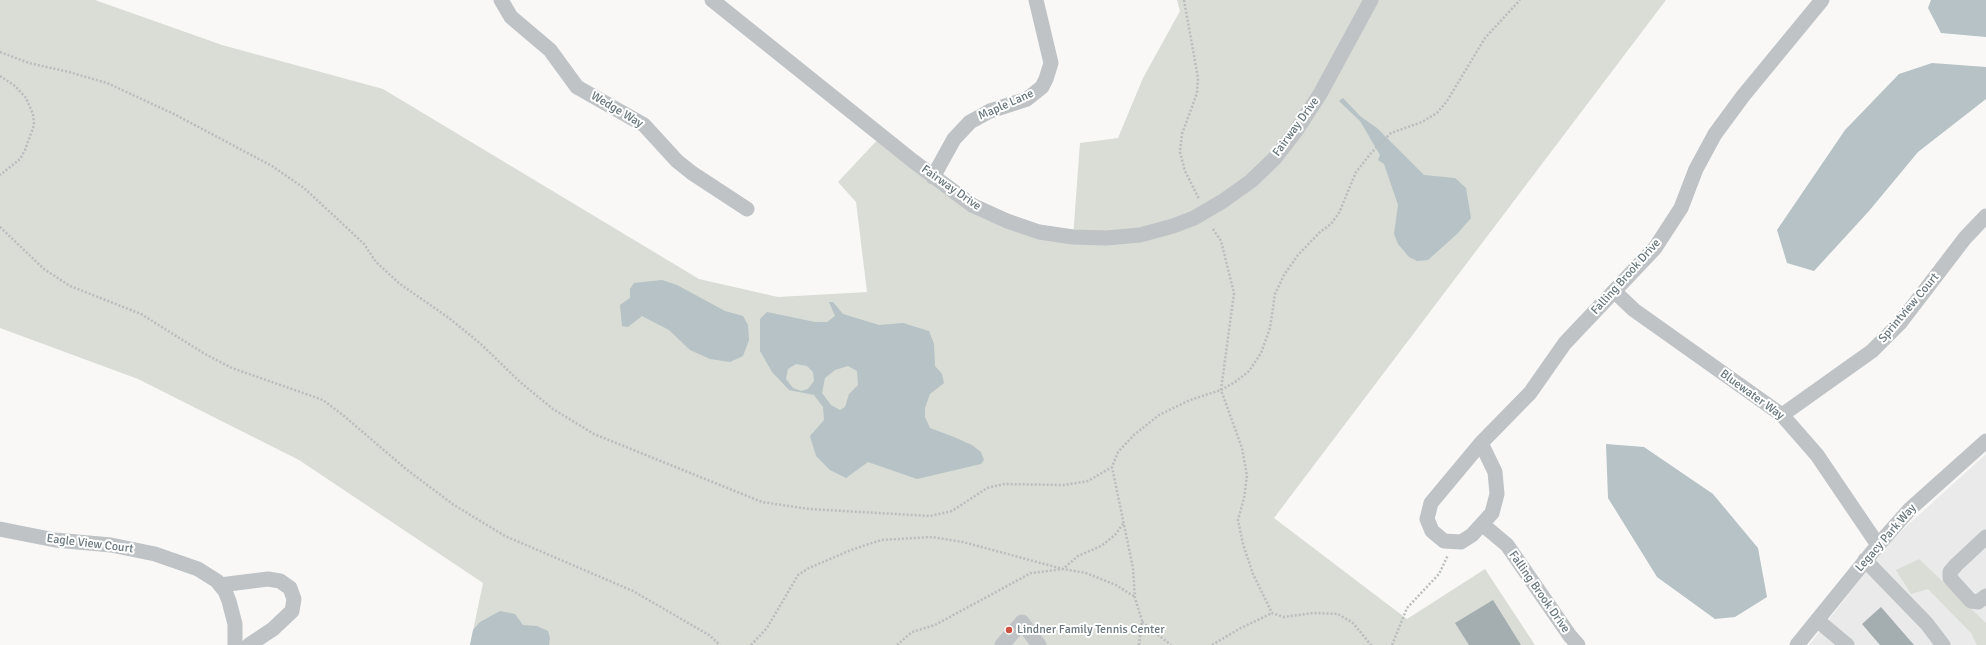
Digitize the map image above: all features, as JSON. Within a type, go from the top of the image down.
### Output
[{"type":"street","name":"Wedge Way","points":[[501,0],[511,17],[550,50],[577,87],[644,125],[678,161],[692,173],[746,209]]},
{"type":"street","name":"Fairway Drive","points":[[712,0],[933,177],[972,205],[1007,221],[1039,232],[1073,237],[1106,238],[1140,235],[1173,226],[1194,218],[1229,197],[1251,181],[1275,158],[1296,131],[1320,94],[1371,0]]},
{"type":"street","name":"Maple Lane","points":[[933,177],[954,139],[970,122],[990,111],[1027,98],[1042,87],[1051,63],[1036,0]]},
{"type":"street","name":"Falling Brook Drive","points":[[1452,543],[1444,541],[1432,531],[1427,519],[1431,503],[1481,443],[1530,393],[1565,343],[1615,292],[1655,248],[1681,208],[1696,169],[1715,134],[1743,96],[1822,0]]},
{"type":"street","name":"Sprintview Court","points":[[1782,415],[1872,351],[1900,323],[1965,238],[1986,216]]},
{"type":"street","name":"Bluewater Way","points":[[1615,292],[1634,310],[1782,415],[1817,455],[1878,545]]},
{"type":"street","name":"Legacy Park Way","points":[[1797,645],[1865,560],[1910,509],[1986,441]]},
{"type":"street","points":[[1452,543],[1461,542],[1472,535],[1492,513],[1497,494],[1495,472],[1481,443]]},
{"type":"street","name":"Falling Brook Drive","points":[[1482,524],[1507,545],[1558,619],[1578,645]]},
{"type":"street","name":"Eagle View Court","points":[[0,529],[55,540],[111,545],[155,554],[198,569],[208,574],[225,591],[233,612],[235,630],[234,645]]},
{"type":"street","points":[[1986,537],[1950,572],[1950,578],[1971,601],[1978,602],[1986,596]]},
{"type":"street","points":[[1865,560],[1927,624],[1943,645]]},
{"type":"street","points":[[220,585],[268,579],[280,581],[290,588],[294,599],[292,611],[273,629],[249,645]]},
{"type":"street","points":[[1817,620],[1847,645]]},
{"type":"street","points":[[1002,645],[1022,622],[1039,645]]},
{"type":"path","points":[[1184,0],[1198,78],[1198,93],[1182,134],[1180,152],[1185,172],[1199,199]]},
{"type":"path","points":[[1139,645],[1142,621],[1135,598],[1132,568],[1112,467],[1118,452],[1134,435],[1159,416],[1190,400],[1221,390],[1235,382],[1249,371],[1260,353],[1270,328],[1275,294],[1284,275],[1298,254],[1319,233],[1331,224],[1339,213],[1356,172],[1372,152],[1391,133],[1422,122],[1437,113],[1447,101],[1485,38],[1520,0]]},
{"type":"path","points":[[0,52],[28,63],[69,72],[107,83],[174,114],[272,166],[304,188],[331,212],[364,244],[376,262],[400,284],[449,318],[482,345],[520,382],[553,409],[594,434],[762,502],[810,509],[930,516],[952,511],[987,488],[1004,484],[1064,485],[1088,481],[1112,467]]},
{"type":"path","points":[[0,76],[15,86],[26,98],[33,114],[34,125],[20,159],[0,176]]},
{"type":"path","points":[[0,227],[44,269],[70,286],[141,314],[205,354],[232,368],[323,400],[406,469],[461,509],[505,536],[633,591],[709,635],[720,645]]},
{"type":"path","points":[[1213,229],[1221,242],[1234,293],[1221,390],[1242,448],[1247,476],[1244,498],[1238,520],[1243,544],[1253,574],[1272,613]]},
{"type":"path","points":[[897,645],[912,632],[935,625],[1031,572],[1063,569],[1078,556],[1101,546],[1115,535],[1123,523]]},
{"type":"path","points":[[751,645],[767,628],[798,575],[809,568],[851,550],[881,540],[932,536],[963,542],[1063,569],[1086,573],[1128,591],[1135,598]]},
{"type":"path","points":[[1392,645],[1407,608],[1439,574],[1445,563],[1452,543]]},
{"type":"path","points":[[1212,645],[1239,629],[1272,613],[1284,617],[1313,613],[1338,614],[1353,623],[1371,645]]},
{"type":"path","points":[[1142,621],[1171,645]]},
{"type":"shaded area","points":[[0,0],[95,0],[222,45],[383,89],[699,279],[778,297],[867,292],[856,202],[838,182],[881,136],[957,195],[1073,237],[1080,143],[1118,138],[1143,78],[1180,11],[1177,0],[1666,0],[1274,518],[1407,619],[1485,569],[1535,645],[470,645],[483,583],[299,460],[138,379],[0,328]]},
{"type":"shaded area","points":[[1931,0],[1986,0],[1986,37],[1941,33],[1928,8]]},
{"type":"shaded area","points":[[1932,63],[1986,67],[1986,99],[1918,152],[1869,211],[1814,271],[1787,263],[1777,230],[1845,130],[1899,74]]},
{"type":"shaded area","points":[[1343,98],[1360,116],[1377,128],[1424,175],[1455,178],[1466,188],[1471,218],[1457,234],[1428,260],[1417,261],[1409,257],[1398,244],[1394,234],[1398,205],[1384,164],[1378,160],[1380,155],[1360,121],[1339,101]]},
{"type":"shaded area","points":[[662,280],[677,285],[725,311],[743,316],[748,325],[749,340],[743,356],[730,362],[710,359],[690,350],[669,330],[642,316],[628,327],[622,326],[620,305],[630,298],[630,289],[634,283]]},
{"type":"shaded area","points":[[829,302],[833,302],[843,314],[879,325],[903,323],[929,331],[934,344],[935,366],[942,374],[944,383],[930,394],[925,408],[925,417],[930,428],[972,445],[981,452],[984,460],[981,464],[917,479],[868,462],[846,478],[830,470],[816,456],[810,436],[824,420],[823,407],[814,395],[789,390],[772,372],[760,351],[760,319],[767,312],[815,322],[827,322],[835,316]],"holes":[[[796,364],[807,366],[813,372],[814,381],[808,389],[801,391],[793,388],[786,379],[788,369]],[[848,366],[857,371],[858,385],[849,394],[845,407],[840,410],[831,405],[822,393],[825,378],[835,370]]]},
{"type":"shaded area","points":[[1606,444],[1644,447],[1713,494],[1758,548],[1767,597],[1735,617],[1715,619],[1657,577],[1608,498]]},
{"type":"shaded area","points":[[1986,454],[1986,645],[1809,645],[1888,543]]},
{"type":"shaded area","points":[[1919,559],[1986,623],[1986,645],[1977,645],[1971,633],[1928,589],[1911,594],[1896,570]]},
{"type":"shaded area","points":[[500,611],[515,614],[523,625],[537,626],[548,631],[550,638],[549,645],[470,645],[473,630],[480,622]]},
{"type":"building","points":[[1493,600],[1521,645],[1469,645],[1455,623]]},
{"type":"building","points":[[1881,607],[1914,645],[1880,645],[1862,624]]},
{"type":"place","name":"Lindner Family Tennis Center","points":[[1009,630]]}]
